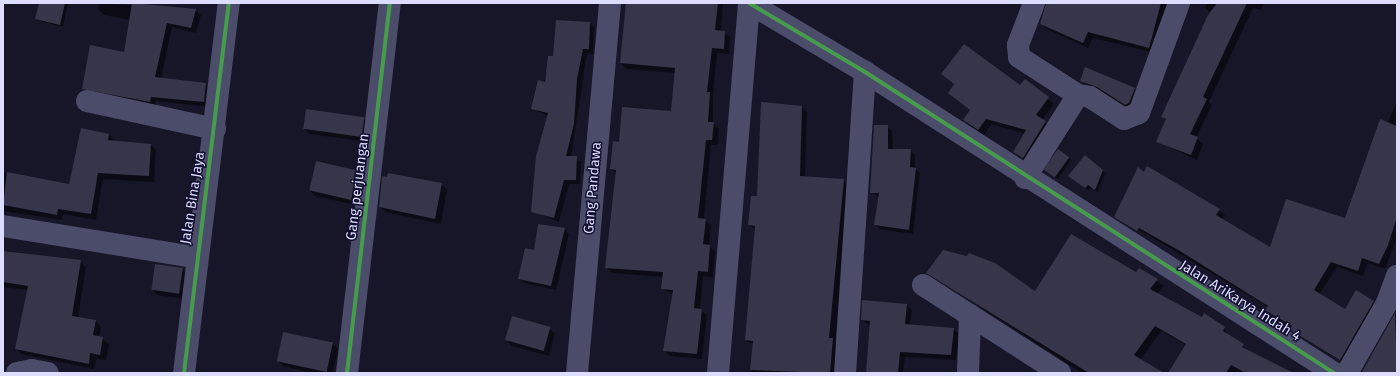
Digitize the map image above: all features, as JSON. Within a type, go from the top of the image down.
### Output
[{"type":"street","name":"Jalan Bina Jaya","points":[[184,373],[195,257],[215,129],[229,3]]},
{"type":"street","name":"Gang perjuangan","points":[[347,373],[390,3]]},
{"type":"street","name":"Gang Pandawa","points":[[577,373],[610,3]]},
{"type":"street","points":[[718,373],[749,3]]},
{"type":"street","name":"Jalan AriKarya Indah 4","points":[[749,3],[865,72],[1025,178],[1334,373]]},
{"type":"street","points":[[1034,3],[1018,45],[1019,58],[1078,95],[1090,97],[1124,119],[1139,114],[1178,3]]},
{"type":"street","points":[[845,373],[865,72]]},
{"type":"street","points":[[1025,178],[1078,95]]},
{"type":"street","points":[[88,101],[215,129]]},
{"type":"street","points":[[3,226],[195,257]]},
{"type":"street","points":[[1346,373],[1387,303],[1397,276]]},
{"type":"street","points":[[923,285],[1060,373]]},
{"type":"street","points":[[968,373],[970,315]]},
{"type":"street","points":[[18,373],[32,370],[48,373]]},
{"type":"building","points":[[39,3],[65,3],[60,25],[35,19]]},
{"type":"building","points":[[132,3],[196,9],[191,28],[167,23],[155,77],[206,83],[204,102],[151,97],[150,102],[82,89],[90,45],[124,52]]},
{"type":"building","points":[[626,3],[718,3],[715,30],[725,31],[724,49],[712,48],[707,92],[710,92],[708,122],[714,122],[712,140],[706,140],[698,218],[706,219],[703,244],[710,245],[708,272],[698,271],[694,308],[702,309],[697,354],[663,351],[673,290],[661,289],[663,272],[605,268],[616,170],[610,169],[613,141],[619,142],[622,107],[671,111],[675,68],[620,63]]},
{"type":"building","points":[[1046,3],[1161,3],[1149,48],[1088,32],[1083,43],[1040,24]]},
{"type":"building","points":[[1217,3],[1247,3],[1203,97],[1207,99],[1190,134],[1198,137],[1191,155],[1156,142],[1166,119],[1161,117],[1208,15]]},
{"type":"building","points":[[556,20],[590,22],[589,49],[583,49],[577,79],[574,124],[566,156],[577,156],[576,180],[564,180],[554,218],[531,212],[536,156],[548,113],[531,109],[538,80],[545,82],[548,56],[553,56]]},
{"type":"building","points":[[964,44],[1020,85],[1025,79],[1049,97],[1036,115],[1046,121],[1023,158],[1013,152],[1026,130],[986,119],[978,130],[963,120],[970,110],[948,93],[954,84],[941,74]]},
{"type":"building","points":[[1085,67],[1135,88],[1129,103],[1125,105],[1097,87],[1080,81]]},
{"type":"building","points":[[761,102],[802,106],[800,176],[844,179],[829,338],[833,338],[830,373],[750,370],[753,341],[745,340],[755,226],[748,225],[751,196],[757,196]]},
{"type":"building","points":[[306,109],[364,117],[362,137],[303,129]]},
{"type":"building","points":[[1380,119],[1397,126],[1397,217],[1388,245],[1379,264],[1362,258],[1358,271],[1331,262],[1314,290],[1345,309],[1356,290],[1374,301],[1340,360],[1290,330],[1292,326],[1265,310],[1268,306],[1180,251],[1139,228],[1137,231],[1114,217],[1138,167],[1144,172],[1147,166],[1220,209],[1216,215],[1270,247],[1286,199],[1345,218]]},
{"type":"building","points":[[874,125],[888,125],[888,149],[911,149],[910,167],[916,168],[909,230],[874,225],[879,193],[870,193]]},
{"type":"building","points":[[81,128],[109,134],[108,140],[151,144],[149,176],[98,173],[91,214],[58,209],[57,215],[3,205],[7,172],[69,184]]},
{"type":"building","points":[[1058,149],[1069,157],[1055,177],[1043,169]]},
{"type":"building","points":[[1085,155],[1103,170],[1095,190],[1088,185],[1085,188],[1068,176]]},
{"type":"building","points":[[316,161],[358,171],[351,200],[309,190]]},
{"type":"building","points":[[388,173],[442,183],[435,219],[379,207],[382,176],[387,177]]},
{"type":"building","points":[[538,224],[565,228],[551,286],[518,279],[525,248],[534,250]]},
{"type":"building","points":[[1071,234],[1136,272],[1139,268],[1158,279],[1150,289],[1202,317],[1204,313],[1225,327],[1223,331],[1244,344],[1242,347],[1294,373],[1246,373],[1231,365],[1226,373],[1168,373],[1186,344],[1155,326],[1134,355],[1164,373],[1089,373],[926,273],[943,250],[967,256],[969,253],[995,263],[1035,291]]},
{"type":"building","points":[[3,251],[81,260],[72,316],[96,320],[93,335],[103,337],[100,355],[90,353],[89,364],[15,349],[28,286],[3,282]]},
{"type":"building","points":[[155,264],[183,268],[179,294],[151,290]]},
{"type":"building","points":[[862,300],[907,304],[905,324],[954,328],[951,355],[900,352],[898,373],[866,373],[870,321],[861,320]]},
{"type":"building","points":[[1395,313],[1397,373],[1363,373],[1362,372]]},
{"type":"building","points":[[512,316],[550,327],[544,351],[505,340]]},
{"type":"building","points":[[283,332],[333,343],[327,372],[277,361]]},
{"type":"cycle path","points":[[184,373],[229,3]]},
{"type":"cycle path","points":[[347,373],[390,3]]},
{"type":"cycle path","points":[[749,3],[865,72],[1334,373]]}]
